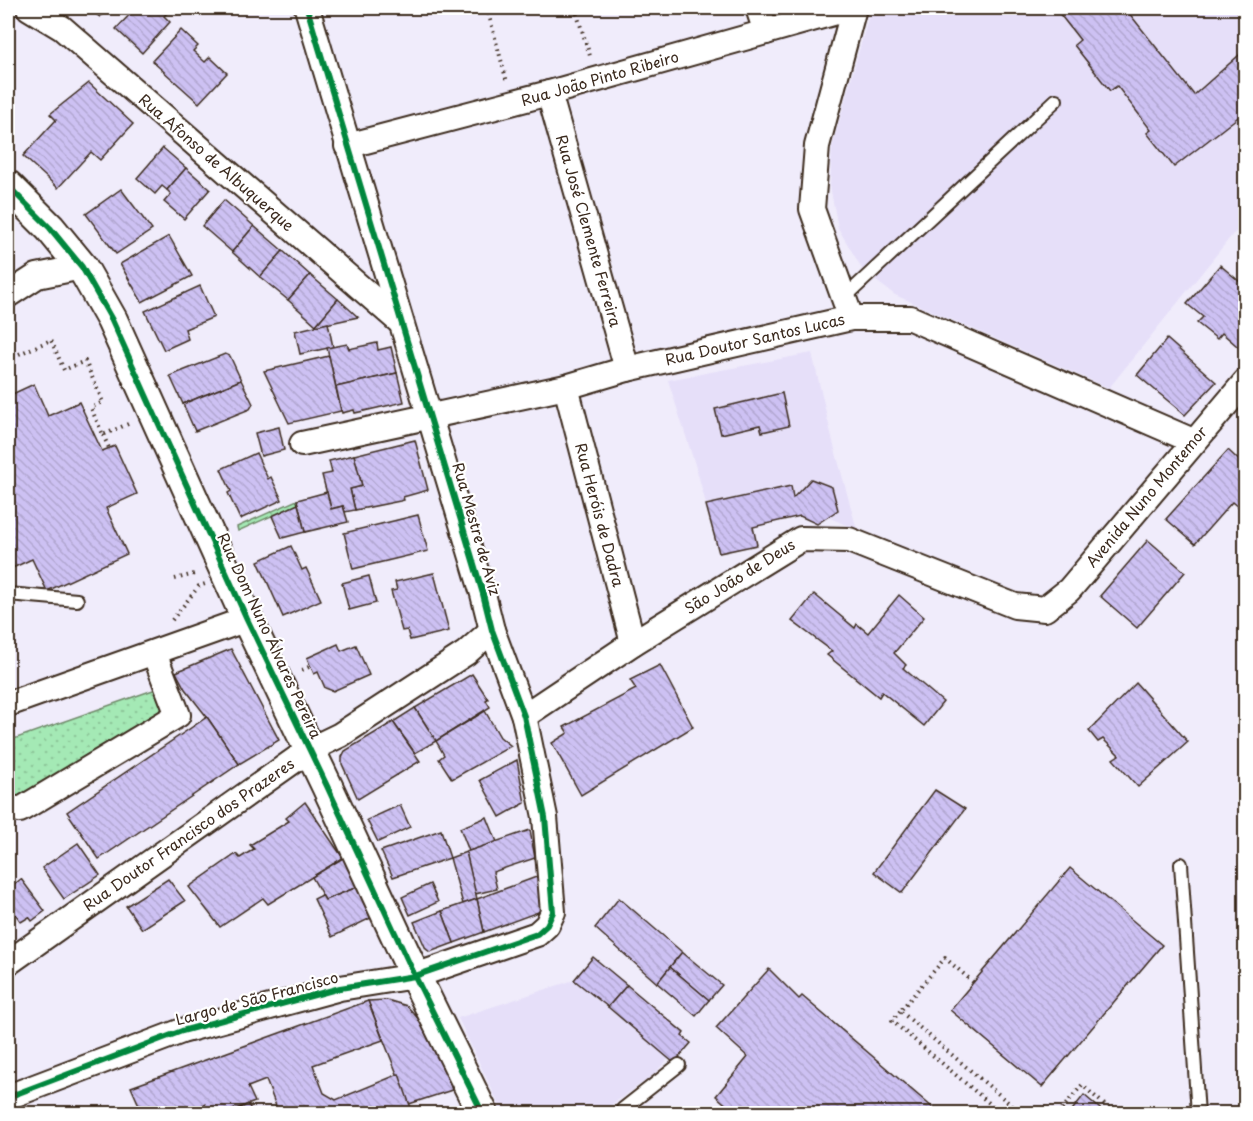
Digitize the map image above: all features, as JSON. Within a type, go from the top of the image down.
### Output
[{"type":"street","name":"Rua Afonso de Albuquerque","points":[[30,8],[62,28],[400,322]]},
{"type":"street","name":"Rua Mestre de Aviz","points":[[307,8],[492,630],[524,716],[545,817],[553,912],[547,925],[537,934],[415,976]]},
{"type":"street","points":[[758,8],[766,32]]},
{"type":"street","name":"Rua João Pinto Ribeiro","points":[[348,146],[597,80],[853,8]]},
{"type":"street","points":[[847,308],[812,209],[817,146],[853,8]]},
{"type":"street","name":"Rua José Clemente Ferreira","points":[[549,93],[627,369]]},
{"type":"street","name":"Rua Dom Nuno Álvares Pereira","points":[[8,186],[50,228],[82,267],[112,320],[247,619],[415,976],[483,1113]]},
{"type":"street","points":[[8,294],[37,276],[82,267]]},
{"type":"street","name":"Rua Doutor Santos Lucas","points":[[302,444],[566,387],[847,308],[910,318],[1193,441]]},
{"type":"street","name":"Avenida Nuno Montemor","points":[[1045,609],[1069,590],[1245,381]]},
{"type":"street","name":"Rua Heróis de Dadra","points":[[566,387],[633,643]]},
{"type":"street","name":"São João de Deus","points":[[524,716],[633,643],[801,539],[849,540],[1015,606],[1045,609]]},
{"type":"street","points":[[8,704],[247,619]]},
{"type":"street","name":"Rua Doutor Francisco dos Prazeres","points":[[8,963],[309,750],[340,735],[428,678],[466,653],[492,630]]},
{"type":"street","points":[[8,807],[20,810],[178,715],[163,649]]},
{"type":"street","name":"Largo de São Francisco","points":[[8,1097],[182,1030],[340,988],[415,976]]},
{"type":"lane","points":[[847,308],[1056,100]]},
{"type":"lane","points":[[8,594],[77,600]]},
{"type":"lane","points":[[1181,864],[1198,1113]]},
{"type":"lane","points":[[622,1113],[623,1109],[680,1065]]},
{"type":"path","points":[[487,8],[512,103]]},
{"type":"path","points":[[575,8],[597,80]]},
{"type":"path","points":[[19,354],[51,340],[64,370],[85,361],[103,402],[92,408],[109,448]]},
{"type":"path","points":[[103,435],[128,424],[124,415]]},
{"type":"path","points":[[175,579],[202,572],[205,577]]},
{"type":"path","points":[[163,649],[166,628],[199,586],[213,580]]},
{"type":"path","points":[[302,670],[310,666]]},
{"type":"path","points":[[974,982],[945,958],[892,1021],[1002,1113]]},
{"type":"path","points":[[900,1011],[1022,1113]]},
{"type":"path","points":[[1061,1113],[1082,1085],[1115,1113]]},
{"type":"shaded area","points":[[871,8],[1245,8],[1245,226],[1233,234],[1109,388],[895,295],[864,272],[838,228],[830,186],[832,147]]},
{"type":"shaded area","points":[[812,353],[857,530],[828,517],[817,524],[800,516],[753,527],[757,545],[719,553],[698,474],[668,380]]},
{"type":"shaded area","points":[[574,980],[669,1058],[652,1076],[607,1108],[596,1113],[503,1113],[458,1018]]},
{"type":"green space","points":[[297,500],[298,504],[238,531],[237,527]]},
{"type":"green space","points":[[156,689],[165,711],[18,799],[8,796],[8,741]]},
{"type":"building","points":[[87,8],[107,8],[100,17]]},
{"type":"building","points":[[136,8],[172,8],[164,16],[170,22],[142,53],[116,29]]},
{"type":"building","points":[[1055,8],[1125,8],[1194,95],[1246,49],[1246,111],[1174,167],[1147,133],[1151,130],[1117,86],[1110,91],[1074,45],[1080,40]]},
{"type":"building","points":[[181,30],[198,46],[193,51],[205,62],[210,57],[227,73],[199,103],[152,61]]},
{"type":"building","points":[[89,83],[133,124],[100,160],[91,152],[58,188],[23,156],[56,120],[50,114]]},
{"type":"building","points":[[163,148],[186,168],[167,190],[162,186],[155,194],[137,178]]},
{"type":"building","points":[[186,168],[210,189],[184,219],[164,202],[171,194],[167,190]]},
{"type":"building","points":[[121,189],[152,230],[116,254],[86,214]]},
{"type":"building","points":[[224,200],[254,226],[232,252],[202,226]]},
{"type":"building","points":[[254,226],[283,251],[260,277],[232,252]]},
{"type":"building","points":[[169,236],[192,276],[142,302],[120,264]]},
{"type":"building","points":[[283,251],[310,275],[288,300],[260,277]]},
{"type":"building","points":[[1220,265],[1246,287],[1244,352],[1222,333],[1217,339],[1197,323],[1203,317],[1187,304]]},
{"type":"building","points":[[310,275],[338,299],[316,325],[288,300]]},
{"type":"building","points":[[200,286],[214,317],[185,329],[188,339],[164,350],[145,311]]},
{"type":"building","points":[[338,299],[358,317],[317,326],[316,325]]},
{"type":"building","points":[[328,323],[333,347],[300,354],[295,331]]},
{"type":"building","points":[[1167,339],[1216,382],[1185,415],[1137,375]]},
{"type":"building","points":[[377,343],[378,350],[391,347],[397,373],[336,387],[327,348],[347,344],[349,349]]},
{"type":"building","points":[[225,354],[230,356],[241,380],[183,404],[170,376]]},
{"type":"building","points":[[329,356],[341,411],[289,423],[264,371]]},
{"type":"building","points":[[397,373],[404,402],[355,413],[354,410],[342,413],[336,387]]},
{"type":"building","points":[[241,380],[253,404],[250,409],[195,431],[183,404]]},
{"type":"building","points":[[34,384],[48,416],[79,402],[102,451],[115,446],[137,494],[106,508],[127,554],[47,591],[32,559],[8,570],[8,396]]},
{"type":"building","points":[[782,393],[789,426],[762,432],[760,425],[721,434],[715,409]]},
{"type":"building","points":[[279,427],[284,450],[261,456],[255,433]]},
{"type":"building","points":[[415,440],[428,490],[403,497],[404,500],[355,510],[350,489],[362,486],[354,455]]},
{"type":"building","points":[[1228,450],[1246,467],[1246,502],[1239,508],[1232,502],[1195,544],[1166,519]]},
{"type":"building","points":[[256,453],[268,479],[271,477],[282,500],[240,519],[228,493],[231,491],[221,469]]},
{"type":"building","points":[[354,455],[362,486],[350,489],[355,510],[345,512],[343,506],[331,509],[322,475],[332,473],[329,461]]},
{"type":"building","points":[[811,479],[832,487],[838,510],[817,524],[800,516],[753,527],[757,545],[719,553],[706,505],[791,486],[793,498]]},
{"type":"building","points":[[327,492],[331,509],[343,506],[348,522],[305,532],[297,500]]},
{"type":"building","points":[[298,504],[305,532],[282,538],[272,516]]},
{"type":"building","points":[[418,515],[428,551],[353,569],[344,533]]},
{"type":"building","points":[[1148,540],[1185,572],[1137,628],[1100,596]]},
{"type":"building","points":[[291,546],[302,570],[306,568],[321,600],[283,617],[258,561]]},
{"type":"building","points":[[434,573],[449,631],[410,640],[407,630],[402,631],[391,591],[397,590],[395,582]]},
{"type":"building","points":[[369,576],[376,603],[349,610],[342,583]]},
{"type":"building","points":[[814,594],[855,628],[857,624],[868,633],[899,595],[924,617],[894,653],[906,665],[903,668],[943,702],[924,726],[882,692],[879,697],[827,655],[832,651],[792,621]]},
{"type":"building","points":[[338,644],[341,651],[356,645],[369,675],[333,691],[325,688],[318,672],[314,674],[307,658]]},
{"type":"building","points":[[231,649],[279,740],[239,764],[185,689],[176,672]]},
{"type":"building","points":[[660,665],[693,727],[581,795],[552,743],[568,733],[564,727],[636,689],[630,680]]},
{"type":"building","points":[[472,674],[488,699],[486,700],[490,707],[436,741],[415,708]]},
{"type":"building","points":[[1136,683],[1188,742],[1138,787],[1113,759],[1119,755],[1103,739],[1098,742],[1089,731]]},
{"type":"building","points":[[415,708],[436,741],[415,753],[393,722]]},
{"type":"building","points":[[485,711],[500,737],[511,746],[452,779],[439,759],[444,755],[436,741]]},
{"type":"building","points":[[207,717],[239,764],[99,859],[67,812]]},
{"type":"building","points":[[393,722],[420,761],[358,799],[342,764],[342,757],[345,751]]},
{"type":"building","points":[[517,760],[525,803],[500,817],[480,780]]},
{"type":"building","points":[[935,790],[965,809],[902,893],[874,872]]},
{"type":"building","points":[[305,802],[343,858],[268,904],[263,898],[220,927],[189,887],[236,854],[240,858],[254,849],[250,845],[289,821],[286,818]]},
{"type":"building","points":[[400,805],[410,827],[378,842],[367,820]]},
{"type":"building","points":[[487,817],[497,842],[469,851],[460,828]]},
{"type":"building","points":[[441,830],[450,858],[393,877],[381,851]]},
{"type":"building","points":[[530,830],[535,858],[493,872],[497,889],[475,894],[466,852]]},
{"type":"building","points":[[78,843],[100,875],[64,899],[42,868]]},
{"type":"building","points":[[466,852],[477,899],[463,904],[450,858]]},
{"type":"building","points":[[343,858],[360,886],[325,900],[312,877]]},
{"type":"building","points":[[1070,868],[1162,945],[1042,1087],[950,1010]]},
{"type":"building","points":[[539,876],[544,905],[541,911],[484,932],[477,899]]},
{"type":"building","points":[[21,879],[45,911],[32,921],[29,917],[21,922],[8,904],[8,889]]},
{"type":"building","points":[[168,879],[185,901],[142,929],[126,906]]},
{"type":"building","points":[[430,884],[438,902],[410,915],[402,897]]},
{"type":"building","points":[[360,886],[375,916],[332,937],[314,899],[322,895],[325,900]]},
{"type":"building","points":[[619,898],[682,952],[657,983],[595,928]]},
{"type":"building","points":[[477,899],[484,932],[454,943],[442,911]]},
{"type":"building","points":[[442,911],[454,943],[430,952],[426,949],[414,922]]},
{"type":"building","points":[[682,952],[722,985],[709,1000],[670,967]]},
{"type":"building","points":[[593,957],[627,985],[608,1007],[574,980]]},
{"type":"building","points":[[670,967],[709,1000],[696,1016],[657,983]]},
{"type":"building","points":[[769,969],[799,999],[802,996],[940,1114],[737,1114],[716,1096],[748,1057],[716,1028]]},
{"type":"building","points":[[627,985],[684,1033],[682,1036],[691,1043],[674,1063],[608,1007]]},
{"type":"building","points":[[387,1000],[407,1006],[423,1024],[438,1051],[452,1090],[409,1104],[368,1001]]},
{"type":"building","points":[[368,1001],[383,1040],[313,1065],[324,1093],[336,1100],[399,1074],[413,1114],[279,1114],[266,1080],[248,1087],[255,1102],[221,1114],[209,1114],[205,1104],[182,1114],[143,1114],[131,1087]]},
{"type":"building","points":[[1084,1095],[1106,1114],[1069,1114]]},
{"type":"building","points":[[248,1104],[253,1114],[230,1114]]},
{"type":"cycle path","points":[[8,1097],[182,1031],[340,988],[415,976],[537,934],[547,925],[553,912],[545,817],[524,716],[492,630],[307,8]]},
{"type":"cycle path","points":[[8,186],[50,228],[82,267],[112,320],[247,619],[415,976],[483,1114]]}]
